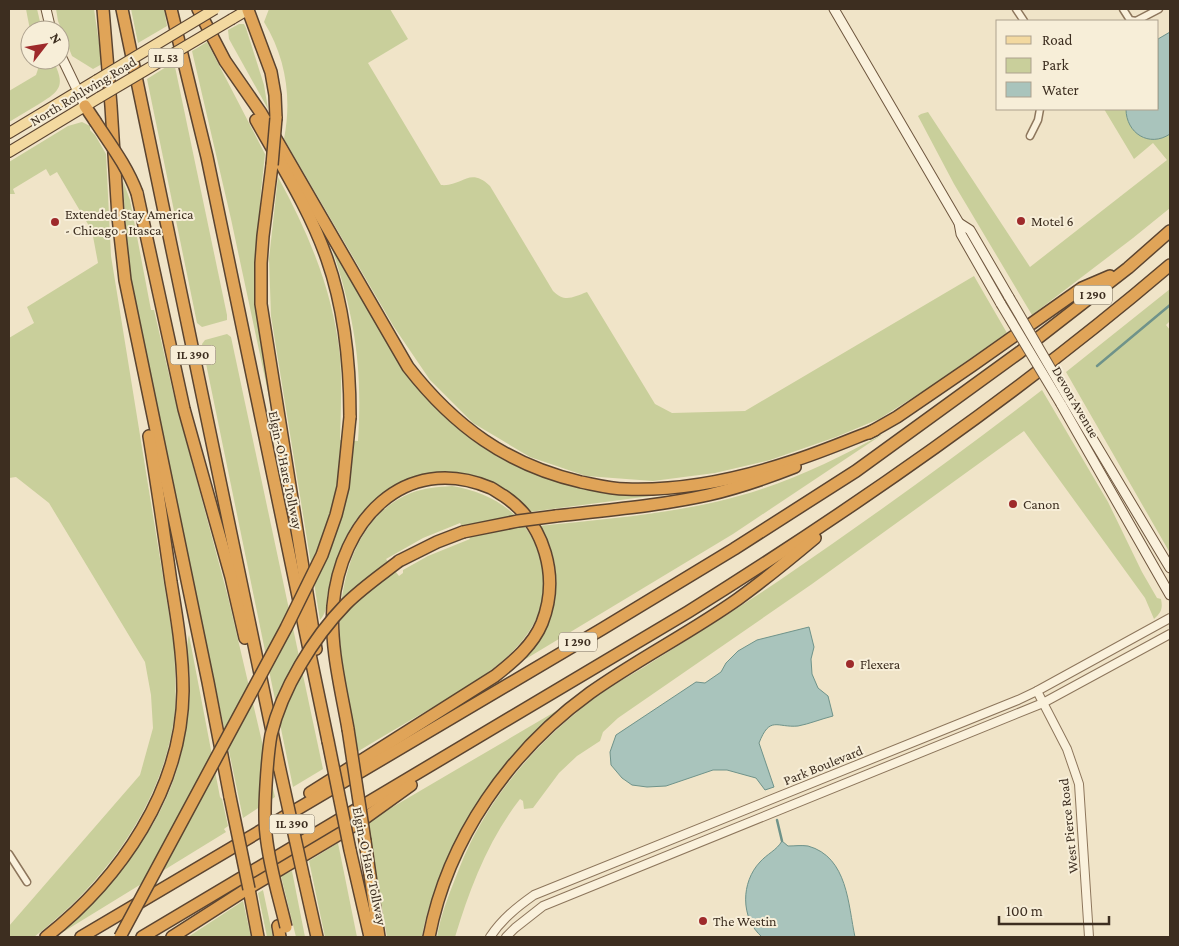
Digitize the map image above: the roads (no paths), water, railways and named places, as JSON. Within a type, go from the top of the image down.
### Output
[{"type":"highway","points":[[102,9],[111,106],[120,243],[125,280],[208,682],[258,937]]},
{"type":"highway","name":"IL 390","points":[[122,9],[265,701],[317,937]]},
{"type":"highway","name":"Elgin-O'Hare Tollway","points":[[171,9],[209,166],[321,713],[370,937]]},
{"type":"highway","points":[[120,937],[286,628],[322,555],[336,515],[343,487],[350,417],[350,377],[342,310],[327,259],[316,231],[294,187],[214,42],[198,9]]},
{"type":"highway","points":[[248,9],[271,72],[275,95],[276,118],[272,165],[261,254],[261,304],[321,681],[321,713]]},
{"type":"highway","points":[[231,71],[261,113],[408,367],[443,408],[474,434],[496,449],[528,465],[561,477],[595,485],[625,489],[657,489],[748,474],[798,459],[875,430]]},
{"type":"highway","points":[[85,106],[123,164],[137,193],[184,410],[231,577],[252,668],[265,701]]},
{"type":"highway","name":"I 290","points":[[81,937],[610,624],[734,549],[856,471],[1020,352],[1128,268],[1170,231]]},
{"type":"highway","name":"I 290","points":[[142,937],[762,566],[894,477],[1001,400],[1170,265]]},
{"type":"highway","points":[[283,932],[265,833],[264,812],[268,753],[274,726],[291,683],[307,654],[344,605],[360,590],[399,561],[437,542],[463,532],[518,521],[664,503],[756,482],[812,461],[875,430],[974,365],[1082,288],[1128,268]]},
{"type":"highway","points":[[46,937],[84,904],[136,840],[158,799],[172,766],[178,734],[183,692],[181,644],[143,400],[141,363]]},
{"type":"highway","points":[[429,937],[440,895],[455,856],[470,827],[488,797],[508,770],[541,734],[592,692],[737,599],[894,477]]},
{"type":"highway","points":[[200,866],[336,776],[495,676],[520,656],[531,642],[542,624],[549,598],[549,569],[540,537],[528,517],[511,501],[492,488],[463,480],[433,479],[395,492],[379,503],[363,520],[352,538],[337,581],[333,605],[333,645],[348,729],[365,840],[379,937]]},
{"type":"highway","points":[[172,937],[247,889],[358,823],[472,741]]},
{"type":"main road","name":"North Rohlwing Road","points":[[9,133],[215,9]]},
{"type":"main road","name":"North Rohlwing Road","points":[[9,152],[248,9]]},
{"type":"main road","name":"Devon Avenue","points":[[834,9],[959,223],[970,230],[1005,300],[1065,401],[1170,568]]},
{"type":"main road","points":[[67,70],[85,106]]},
{"type":"main road","name":"Devon Avenue","points":[[1065,401],[1170,595]]},
{"type":"street","points":[[1016,9],[1023,20]]},
{"type":"street","points":[[1123,9],[1130,20]]},
{"type":"street","points":[[1138,20],[1159,9]]},
{"type":"street","points":[[1030,136],[1038,120],[1040,110]]},
{"type":"street","name":"Park Boulevard","points":[[490,937],[514,909],[534,895],[1037,691],[1170,618]]},
{"type":"street","name":"Park Boulevard","points":[[506,937],[543,906],[1042,703],[1170,634]]},
{"type":"street","name":"West Pierce Road","points":[[1037,691],[1067,749],[1079,784],[1088,937]]},
{"type":"street","points":[[9,854],[27,882]]},
{"type":"water","points":[[1170,32],[1170,134],[1162,138],[1147,139],[1134,131],[1127,118],[1126,110],[1159,110],[1159,38]]},
{"type":"water","points":[[809,627],[814,647],[811,659],[812,674],[818,688],[828,696],[833,716],[798,726],[775,725],[767,729],[759,743],[774,787],[765,790],[756,778],[727,770],[713,770],[666,786],[647,787],[632,785],[622,778],[611,765],[610,752],[616,735],[696,682],[705,683],[721,672],[726,663],[738,651],[757,640]]},
{"type":"water","points":[[782,841],[788,846],[808,846],[821,852],[831,860],[839,871],[844,884],[855,937],[762,937],[755,929],[747,910],[746,890],[749,879],[760,862]]},
{"type":"waterway","points":[[1097,366],[1170,305]]},
{"type":"waterway","points":[[777,820],[782,841]]},
{"type":"place","name":"Motel 6","points":[[1021,221]]},
{"type":"place","name":"Extended Stay America - Chicago - Itasca","points":[[55,222]]},
{"type":"place","name":"Canon","points":[[1013,504]]},
{"type":"place","name":"Flexera","points":[[850,664]]},
{"type":"place","name":"The Westin","points":[[703,921]]}]
